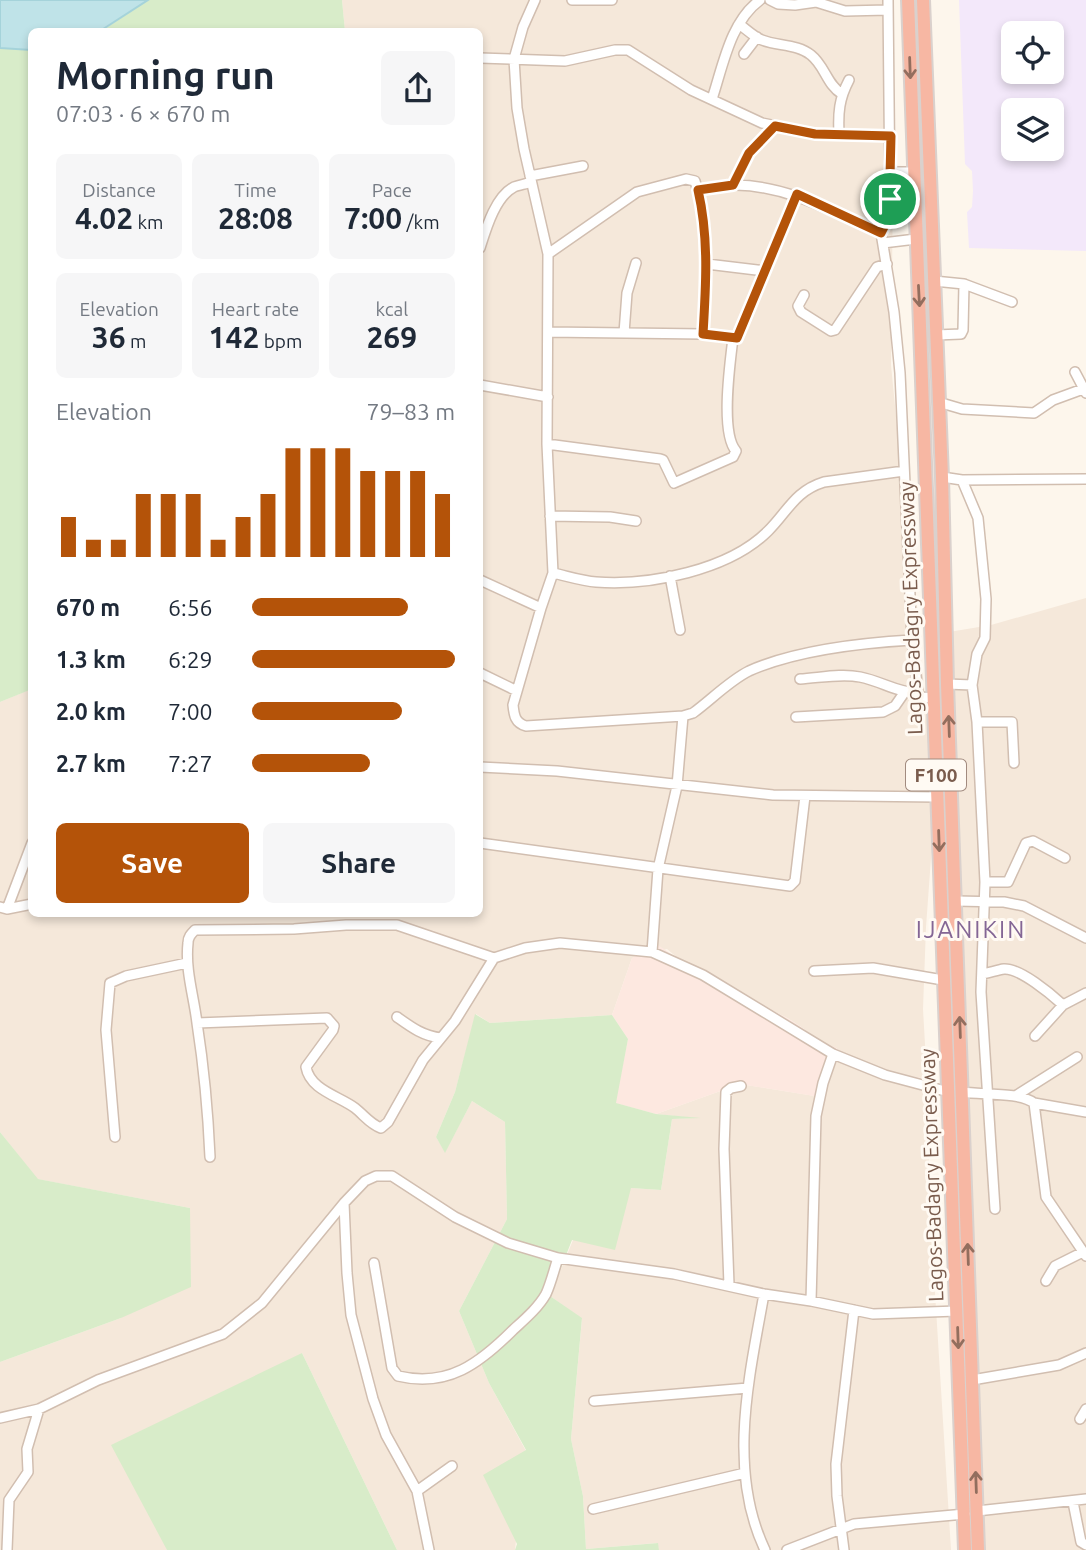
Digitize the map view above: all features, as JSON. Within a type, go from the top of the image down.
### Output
[{"type":"highway","name":"Lagos-Badagry Expressway","points":[[908,0],[927,472],[943,980],[955,1092],[972,1380],[971,1512],[965,1550]]},
{"type":"highway","name":"Lagos-Badagry Expressway","points":[[923,0],[956,901],[957,1311],[971,1512],[978,1550]]},
{"type":"street","points":[[535,0],[523,27],[514,59],[517,108],[548,254],[547,444],[553,573],[513,705],[514,717],[519,724],[526,726],[683,716],[693,713],[748,672],[794,656],[912,640]]},
{"type":"street","points":[[572,0],[612,0]]},
{"type":"street","points":[[770,0],[795,5],[816,2],[845,11],[888,5],[891,136],[889,217],[882,238],[900,373],[912,640],[918,693]]},
{"type":"street","points":[[712,99],[731,40],[753,1]]},
{"type":"street","points":[[739,24],[757,37],[810,54],[824,69],[831,85],[842,94]]},
{"type":"street","points":[[744,54],[757,37]]},
{"type":"street","points":[[483,58],[565,61],[615,50],[628,50],[676,82],[752,119],[815,134],[891,136]]},
{"type":"street","points":[[839,133],[838,110],[849,80]]},
{"type":"street","points":[[733,185],[749,153],[775,126]]},
{"type":"street","points":[[483,238],[503,198],[511,189],[531,179],[583,166]]},
{"type":"street","points":[[890,172],[914,172]]},
{"type":"street","points":[[548,254],[643,190],[686,179],[695,181],[704,215],[707,264],[703,334]]},
{"type":"street","points":[[698,190],[733,185],[759,186],[797,194],[882,238],[916,239]]},
{"type":"street","points":[[548,332],[703,334],[737,338],[797,194]]},
{"type":"street","points":[[624,333],[627,293],[636,263]]},
{"type":"street","points":[[707,264],[765,271]]},
{"type":"street","points":[[804,295],[798,306],[801,312],[831,331],[835,330],[877,267],[887,264]]},
{"type":"street","points":[[934,281],[964,284],[1012,302]]},
{"type":"street","points":[[936,335],[961,334],[964,284]]},
{"type":"street","points":[[547,444],[660,459],[674,483],[733,457],[736,451],[728,438],[728,388],[733,338]]},
{"type":"street","points":[[938,402],[962,409],[1034,413],[1053,400],[1084,391],[1075,372]]},
{"type":"street","points":[[483,386],[548,397]]},
{"type":"street","points":[[553,573],[608,583],[670,576],[707,568],[733,557],[752,544],[769,530],[800,493],[812,485],[904,471]]},
{"type":"street","points":[[942,477],[962,480],[1086,479]]},
{"type":"street","points":[[962,480],[978,518],[986,599],[985,638],[975,662],[972,685],[977,722],[985,882],[982,974],[995,1209]]},
{"type":"street","points":[[551,516],[636,520]]},
{"type":"street","points":[[670,576],[680,629]]},
{"type":"street","points":[[483,581],[541,608]]},
{"type":"street","points":[[483,674],[517,691]]},
{"type":"street","points":[[800,679],[852,676],[884,683],[904,693],[918,693],[925,699],[933,698]]},
{"type":"street","points":[[947,684],[972,685]]},
{"type":"street","points":[[796,717],[883,712],[895,706],[904,693]]},
{"type":"street","points":[[652,951],[659,869],[677,786],[683,716]]},
{"type":"street","points":[[977,722],[1012,722],[1014,763]]},
{"type":"street","points":[[483,767],[557,771],[774,796],[937,797]]},
{"type":"street","points":[[483,843],[793,885],[805,796]]},
{"type":"street","points":[[985,882],[1008,882],[1029,841],[1065,858]]},
{"type":"street","points":[[4,908],[28,852]]},
{"type":"street","points":[[956,901],[1004,902],[1024,906],[1086,938]]},
{"type":"street","points":[[4,908],[28,905]]},
{"type":"street","points":[[210,1157],[208,1114],[187,963],[188,941],[195,930],[397,925],[494,958],[525,948],[561,943],[652,951],[704,975],[833,1054],[885,1075],[955,1092],[987,1096],[1017,1095],[1034,1103],[1086,1112]]},
{"type":"street","points":[[197,1023],[327,1018],[334,1026],[333,1030],[306,1067],[308,1075],[323,1091],[355,1108],[379,1128],[386,1125],[423,1060],[455,1021],[494,958]]},
{"type":"street","points":[[115,1138],[106,1030],[110,983],[126,976],[187,963]]},
{"type":"street","points":[[814,971],[873,968],[943,980]]},
{"type":"street","points":[[982,974],[1010,970],[1039,983],[1063,1005]]},
{"type":"street","points":[[1035,1036],[1063,1005],[1086,993]]},
{"type":"street","points":[[397,1017],[417,1031],[441,1038]]},
{"type":"street","points":[[811,1301],[816,1116],[833,1054]]},
{"type":"street","points":[[1017,1095],[1077,1057]]},
{"type":"street","points":[[729,1285],[724,1149],[726,1092],[741,1086]]},
{"type":"street","points":[[1034,1103],[1046,1197],[1084,1254],[1055,1266],[1046,1281]]},
{"type":"street","points":[[0,1418],[39,1409],[98,1380],[223,1334],[262,1303],[344,1203],[365,1181],[376,1176],[392,1176],[455,1217],[508,1243],[558,1258],[674,1274],[873,1314],[957,1311]]},
{"type":"street","points":[[344,1203],[346,1272],[351,1315],[362,1360],[386,1435],[417,1491],[429,1550]]},
{"type":"street","points":[[374,1262],[392,1368],[398,1376],[429,1379],[468,1369],[494,1349],[540,1303],[558,1258]]},
{"type":"street","points":[[764,1294],[748,1388],[745,1473],[756,1531],[765,1550]]},
{"type":"street","points":[[844,1550],[836,1464],[854,1310]]},
{"type":"street","points":[[972,1380],[1059,1364],[1086,1353]]},
{"type":"street","points":[[594,1401],[748,1388]]},
{"type":"street","points":[[7,1550],[9,1500],[28,1472],[27,1449],[39,1409]]},
{"type":"street","points":[[1080,1419],[1086,1409]]},
{"type":"street","points":[[417,1491],[453,1466]]},
{"type":"street","points":[[593,1509],[745,1473]]},
{"type":"street","points":[[787,1550],[841,1528],[867,1522],[1086,1499]]},
{"type":"street","points":[[1073,1502],[1084,1546]]},
{"type":"shaded area","points":[[342,0],[884,0],[893,186],[891,365],[932,758],[934,817],[923,1009],[927,1079],[883,1071],[929,1090],[929,1196],[951,1550],[659,1550],[657,1543],[586,1549],[583,1496],[571,1439],[582,1319],[550,1296],[573,1240],[631,1188],[661,1190],[672,1119],[693,1118],[656,1114],[740,1084],[815,1096],[818,1132],[818,1042],[789,1019],[750,999],[704,970],[680,960],[667,949],[632,958],[612,1015],[490,1023],[476,1014],[455,1092],[436,1137],[445,1152],[472,1101],[505,1122],[507,1219],[459,1311],[489,1383],[526,1451],[515,1550],[397,1550],[302,1353],[166,1546],[167,1550],[0,1550],[0,1362],[121,1318],[190,1208],[37,1179],[0,1132],[0,702],[28,690],[28,917],[483,917],[483,28],[345,28]]},
{"type":"shaded area","points":[[959,0],[1086,0],[1086,251],[969,248],[967,212],[972,207],[972,171],[965,164]]},
{"type":"shaded area","points":[[1086,598],[1086,1550],[979,1550],[949,632],[991,625]]},
{"type":"shaded area","points":[[655,943],[680,960],[704,970],[750,999],[789,1019],[818,1042],[835,1047],[842,1053],[882,1071],[927,1079],[929,1090],[841,1056],[835,1060],[823,1093],[818,1137],[814,1096],[740,1084],[656,1114],[615,1103],[628,1039],[612,1015],[632,958]]},
{"type":"green space","points":[[148,0],[342,0],[345,28],[106,28]]},
{"type":"green space","points":[[0,48],[28,50],[28,691],[0,702]]},
{"type":"green space","points":[[475,1014],[490,1023],[612,1015],[628,1039],[616,1103],[656,1114],[701,1118],[672,1119],[661,1190],[631,1188],[615,1250],[572,1240],[550,1296],[582,1318],[571,1439],[583,1496],[586,1549],[658,1543],[659,1550],[515,1550],[517,1544],[483,1475],[526,1450],[489,1383],[459,1311],[507,1219],[505,1122],[472,1101],[445,1153],[436,1137],[455,1092]]},
{"type":"green space","points":[[0,1132],[38,1179],[190,1208],[191,1287],[121,1318],[0,1362]]},
{"type":"green space","points":[[302,1353],[397,1550],[167,1550],[111,1445]]},
{"type":"water","points":[[0,0],[148,0],[105,28],[28,28],[28,50],[0,48]]},
{"type":"district","name":"IJANIKIN","points":[[971,930]]},
{"type":"route","points":[[775,126],[815,134],[891,136],[890,199],[889,217],[881,233],[797,194],[737,338],[703,334],[707,253],[704,215],[698,190],[733,185],[749,153],[775,126]]}]
